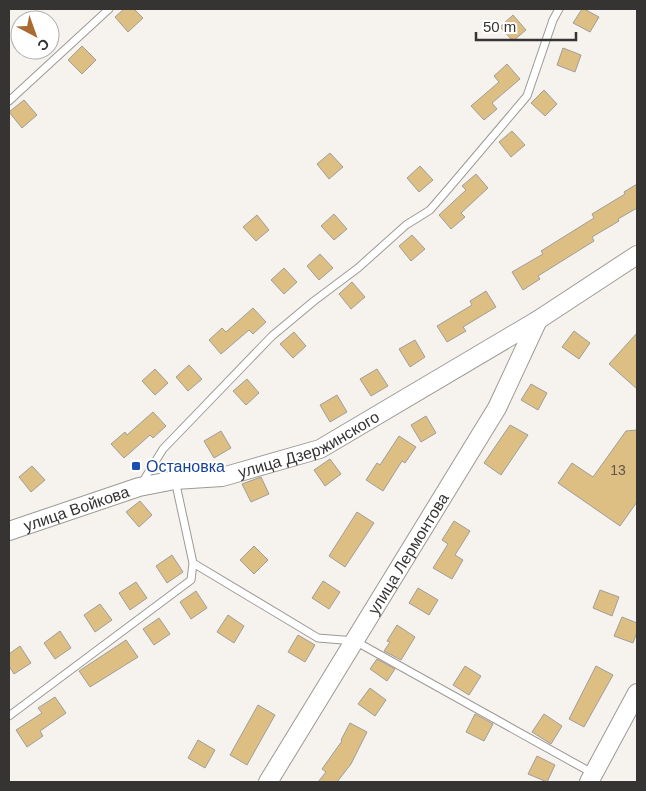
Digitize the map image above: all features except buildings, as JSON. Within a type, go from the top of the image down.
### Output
[{"type":"street","name":"улица Дзержинского","points":[[175,480],[222,477],[320,449],[538,320],[637,255]]},
{"type":"street","name":"улица Лермонтова","points":[[268,782],[497,408],[538,320]]},
{"type":"street","name":"улица Войкова","points":[[9,531],[139,487],[175,480]]},
{"type":"street","points":[[592,778],[637,692]]},
{"type":"lane","points":[[9,101],[109,9]]},
{"type":"lane","points":[[139,487],[163,450],[272,336],[358,268],[406,225],[430,210],[527,96],[553,20],[559,9]]},
{"type":"lane","points":[[9,716],[191,580],[193,562],[175,480]]},
{"type":"lane","points":[[193,562],[318,638],[355,641],[592,778]]},
{"type":"place","name":"Остановка","points":[[136,466]]}]
